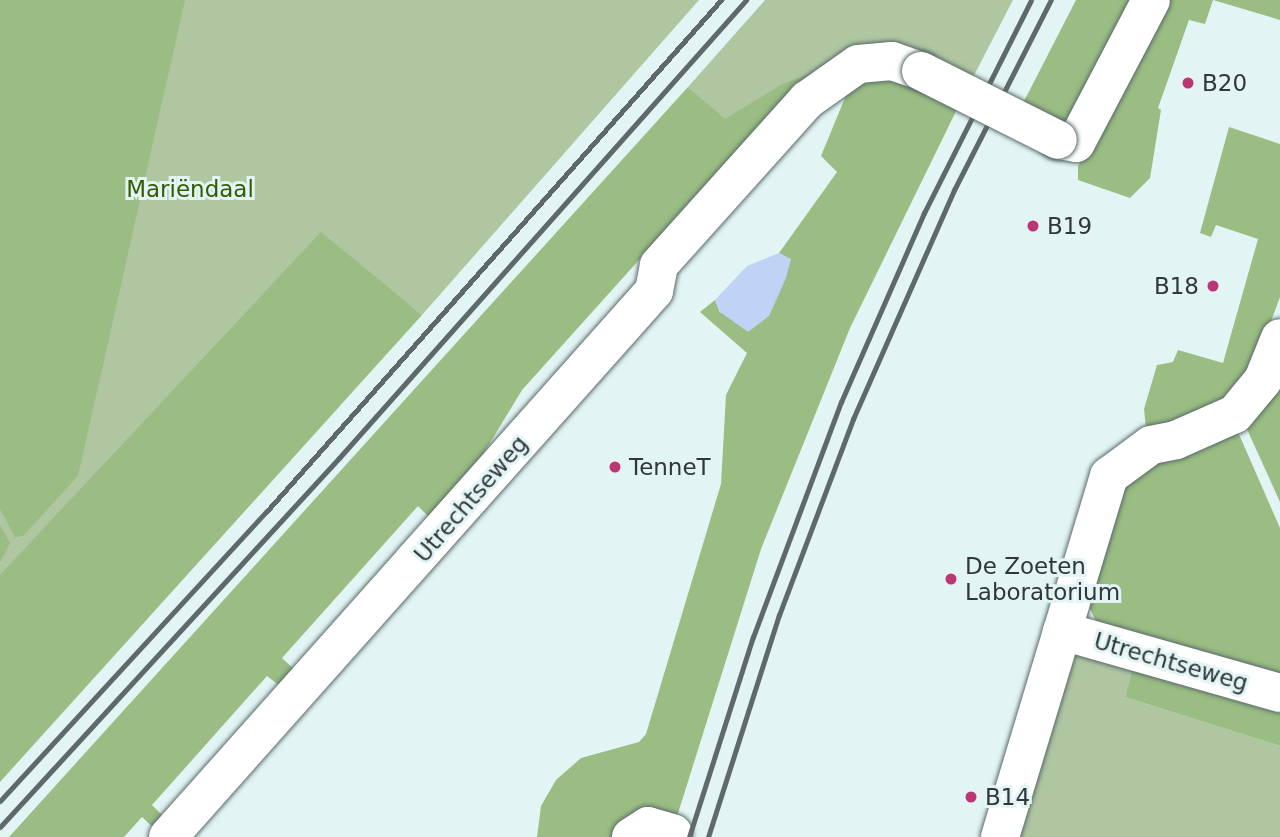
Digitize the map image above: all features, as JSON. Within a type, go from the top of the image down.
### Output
[{"type":"street","name":"Utrechtseweg","points":[[168,837],[654,291],[659,265],[757,153],[838,74],[858,64],[892,61],[921,71],[1064,142],[1076,144],[1151,0]]},
{"type":"street","name":"Utrechtseweg","points":[[1000,837],[1109,476],[1151,445],[1176,440],[1236,414],[1262,380],[1280,338]]},
{"type":"street","name":"Utrechtseweg","points":[[1062,631],[1280,693]]},
{"type":"street","points":[[631,837],[648,826],[673,833]]},
{"type":"green space","name":"Mariëndaal","points":[[0,0],[699,0],[422,315],[372,275],[0,660]]},
{"type":"green space","points":[[0,0],[185,0],[78,476],[23,536],[15,537],[0,509]]},
{"type":"green space","points":[[765,0],[1013,0],[969,85],[780,85],[725,120],[688,87]]},
{"type":"green space","points":[[1076,0],[1140,0],[1063,126],[1019,111]]},
{"type":"green space","points":[[1165,0],[1213,0],[1205,24],[1189,20],[1158,108],[1161,110],[1150,178],[1130,198],[1078,180],[1078,166]]},
{"type":"green space","points":[[1213,0],[1280,0],[1280,20]]},
{"type":"green space","points":[[834,65],[746,141],[522,390],[470,476],[434,522],[418,506],[282,658],[299,674],[285,690],[267,676],[152,805],[168,821],[158,832],[142,817],[124,837],[9,837],[688,87],[725,119],[780,85]]},
{"type":"green space","points":[[862,73],[962,99],[850,328],[761,549],[674,826],[618,837],[537,837],[541,806],[556,780],[581,758],[639,742],[646,734],[721,484],[726,395],[747,353],[700,312],[715,300],[720,313],[791,260],[779,253],[837,172],[821,156],[854,76]]},
{"type":"green space","points":[[1229,127],[1280,144],[1280,297],[1251,375],[1223,408],[1146,428],[1144,409],[1157,365],[1173,362],[1178,350],[1223,363],[1258,239],[1216,225],[1211,237],[1200,233]]},
{"type":"green space","points":[[321,232],[422,315],[0,782],[0,575]]},
{"type":"green space","points":[[1280,370],[1280,502],[1246,427]]},
{"type":"green space","points":[[1238,432],[1280,528],[1280,681],[1097,623],[1087,603],[1121,484],[1135,466]]},
{"type":"green space","points":[[0,525],[10,543],[0,562]]},
{"type":"green space","points":[[1085,651],[1134,663],[1125,697],[1280,746],[1280,837],[1014,837],[1075,656]]},
{"type":"green space","points":[[1134,663],[1280,705],[1280,746],[1125,697]]},
{"type":"water","points":[[779,253],[791,259],[786,278],[769,316],[748,332],[720,312],[715,300],[747,266]]},
{"type":"railway","points":[[0,801],[267,511],[721,0]]},
{"type":"railway","points":[[0,827],[339,458],[746,0]]},
{"type":"railway","points":[[689,837],[753,637],[841,402],[924,213],[1031,0]]},
{"type":"railway","points":[[708,837],[779,615],[853,419],[954,190],[1051,0]]},
{"type":"place","name":"B20","points":[[1188,83]]},
{"type":"place","name":"B19","points":[[1033,226]]},
{"type":"place","name":"B18","points":[[1213,286]]},
{"type":"place","name":"TenneT","points":[[615,467]]},
{"type":"place","name":"De Zoeten Laboratorium","points":[[951,579]]},
{"type":"place","name":"B14","points":[[971,797]]}]
